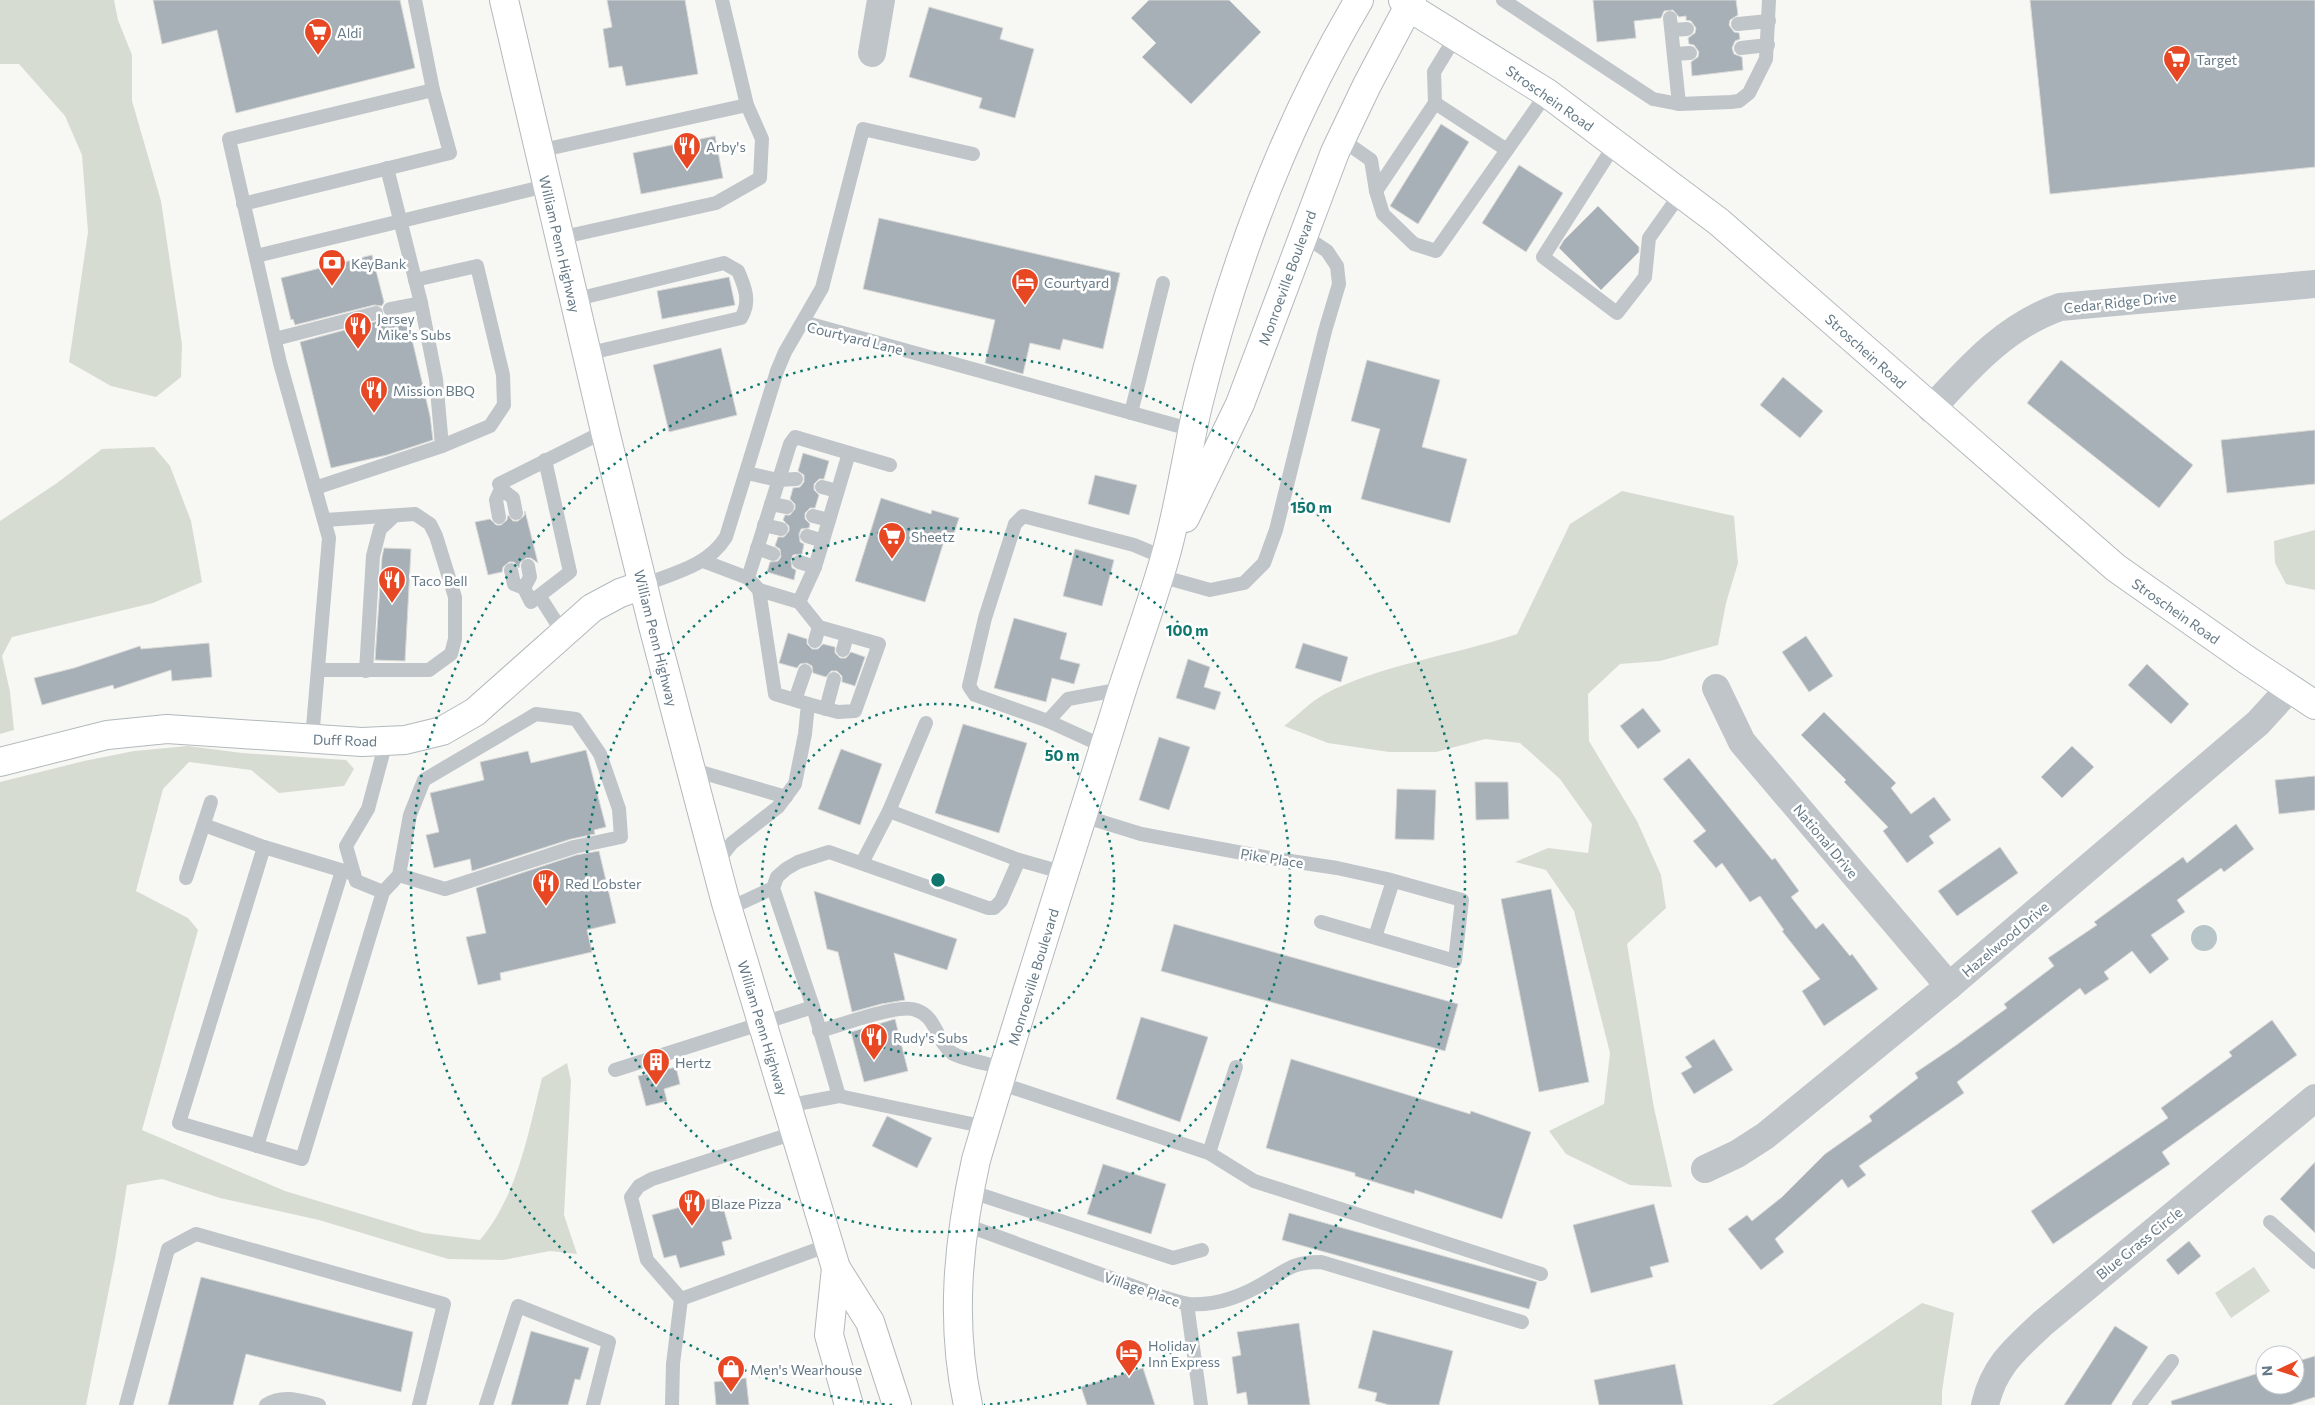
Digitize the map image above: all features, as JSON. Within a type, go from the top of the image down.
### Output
[{"type":"main road","name":"William Penn Highway","points":[[506,0],[546,186],[586,354],[715,864],[832,1256],[870,1322],[897,1405]]},
{"type":"main road","name":"Monroeville Boulevard","points":[[968,1405],[960,1360],[958,1326],[959,1258],[969,1191],[986,1127],[1122,689],[1162,567],[1193,430],[1220,326],[1277,162],[1313,84],[1359,0]]},
{"type":"main road","name":"Stroschein Road","points":[[1376,0],[1408,2],[1456,36],[1547,94],[1615,144],[1746,244],[1931,409],[2116,568],[2288,689],[2315,705]]},
{"type":"main road","name":"Monroeville Boulevard","points":[[1162,567],[1240,404],[1320,186],[1408,2]]},
{"type":"main road","name":"Duff Road","points":[[0,762],[71,743],[137,731],[200,730],[312,739],[386,742],[424,737],[459,723],[489,701],[592,608],[620,593],[643,585]]},
{"type":"main road","name":"William Penn Highway","points":[[832,1256],[829,1335],[849,1405]]},
{"type":"street","points":[[872,53],[881,0]]},
{"type":"street","name":"Cedar Ridge Drive","points":[[1931,409],[1972,365],[2002,338],[2040,314],[2060,307],[2315,284]]},
{"type":"street","name":"National Drive","points":[[1716,688],[1742,742],[1949,986]]},
{"type":"street","name":"Hazelwood Drive","points":[[1705,1169],[1736,1154],[1765,1136],[1949,986],[2258,723],[2288,689]]},
{"type":"street","name":"Blue Grass Circle","points":[[1985,1405],[1989,1388],[1997,1370],[2011,1353],[2042,1323],[2315,1098]]},
{"type":"lane","points":[[243,204],[450,153],[433,90],[415,0]]},
{"type":"lane","points":[[559,238],[716,203],[760,178],[762,139],[747,105],[722,0]]},
{"type":"lane","points":[[1503,0],[1653,99],[1679,104],[1739,101],[1749,93],[1766,59],[1769,0]]},
{"type":"lane","points":[[1738,24],[1769,20]]},
{"type":"lane","points":[[1679,104],[1671,24],[1687,29]]},
{"type":"lane","points":[[1376,191],[1435,103],[1434,72],[1456,36]]},
{"type":"lane","points":[[1741,48],[1768,45]]},
{"type":"lane","points":[[1674,54],[1690,53]]},
{"type":"lane","points":[[312,739],[329,538],[275,339],[229,139],[433,90]]},
{"type":"lane","points":[[1341,139],[1372,160],[1376,191],[1383,214],[1414,244],[1436,251],[1547,94]]},
{"type":"lane","points":[[1435,103],[1507,150]]},
{"type":"lane","points":[[538,150],[747,105]]},
{"type":"lane","points":[[803,322],[822,288],[863,129],[973,154]]},
{"type":"lane","points":[[1615,144],[1543,257],[1617,313],[1645,277],[1648,238],[1681,194]]},
{"type":"lane","points":[[387,168],[415,280],[414,305],[436,379],[442,446]]},
{"type":"lane","points":[[256,256],[546,186]]},
{"type":"lane","points":[[1105,747],[1048,721],[975,695],[969,686],[985,618],[1015,524],[1023,516],[1125,542],[1162,567],[1210,590],[1244,583],[1264,563],[1276,530],[1325,331],[1339,284],[1337,266],[1327,250],[1303,235]]},
{"type":"lane","points":[[573,300],[724,263],[738,271],[746,296],[747,309],[741,318],[586,354]]},
{"type":"lane","points":[[315,488],[442,446],[490,426],[504,405],[503,374],[477,266],[415,280]]},
{"type":"lane","points":[[1131,413],[1163,283]]},
{"type":"lane","points":[[275,339],[351,321],[383,311],[414,305]]},
{"type":"lane","name":"Courtyard Lane","points":[[643,585],[703,561],[720,547],[726,536],[747,473],[777,371],[785,352],[803,322],[1193,430]]},
{"type":"lane","points":[[516,513],[513,498],[501,489],[499,484],[605,431]]},
{"type":"lane","points":[[748,578],[790,444],[795,437],[890,465]]},
{"type":"lane","points":[[799,602],[815,567],[849,453]]},
{"type":"lane","points":[[511,570],[514,584],[524,588],[531,602],[540,597],[570,572],[545,460]]},
{"type":"lane","points":[[747,473],[778,480],[796,479]]},
{"type":"lane","points":[[822,487],[837,491]]},
{"type":"lane","points":[[499,517],[496,500],[501,489]]},
{"type":"lane","points":[[771,504],[787,508]]},
{"type":"lane","points":[[318,670],[429,670],[451,654],[455,639],[455,597],[436,536],[430,524],[414,514],[324,520]]},
{"type":"lane","points":[[366,671],[373,556],[380,529],[394,516]]},
{"type":"lane","points":[[813,516],[828,520]]},
{"type":"lane","points":[[764,525],[781,528]]},
{"type":"lane","points":[[807,536],[822,541]]},
{"type":"lane","points":[[757,548],[773,554]]},
{"type":"lane","points":[[703,561],[748,578],[759,590],[799,602],[819,627],[879,644],[855,711],[838,712],[774,694],[759,590]]},
{"type":"lane","points":[[799,562],[815,567]]},
{"type":"lane","points":[[524,588],[530,577],[528,566]]},
{"type":"lane","points":[[540,597],[563,633]]},
{"type":"lane","points":[[815,641],[819,627]]},
{"type":"lane","points":[[844,650],[847,635]]},
{"type":"lane","points":[[715,864],[732,843],[778,806],[795,784],[805,734],[801,702],[805,671]]},
{"type":"lane","points":[[826,709],[834,679]]},
{"type":"lane","points":[[1048,721],[1068,699],[1122,689]]},
{"type":"lane","points":[[264,847],[179,1123],[302,1159],[383,892],[399,875],[410,815],[424,780],[536,714],[576,719],[600,754],[619,809],[621,837],[574,847],[445,889],[399,875]]},
{"type":"lane","points":[[862,863],[889,811],[926,723]]},
{"type":"lane","points":[[257,1146],[351,875],[346,846],[368,809],[386,742]]},
{"type":"lane","points":[[690,769],[786,797]]},
{"type":"lane","points":[[186,878],[211,802]]},
{"type":"lane","points":[[889,811],[1019,860],[1065,872]]},
{"type":"lane","name":"Pike Place","points":[[1083,816],[1141,834],[1264,857],[1337,868],[1462,900],[1455,961],[1375,937]]},
{"type":"lane","points":[[204,825],[264,847],[351,875],[383,892]]},
{"type":"lane","points":[[839,1096],[813,1007],[773,888],[777,877],[786,869],[820,853],[829,852],[988,908],[994,908],[1001,901],[1019,860]]},
{"type":"lane","points":[[1321,922],[1375,937],[1393,881]]},
{"type":"lane","points":[[728,909],[773,888]]},
{"type":"lane","points":[[614,1070],[813,1007]]},
{"type":"lane","points":[[819,1032],[898,1009],[916,1010],[929,1017],[946,1046],[954,1054],[1001,1076],[1209,1153],[1254,1181],[1541,1274]]},
{"type":"lane","points":[[1209,1153],[1236,1067]]},
{"type":"lane","points":[[786,1106],[839,1096],[986,1127]]},
{"type":"lane","points":[[672,1405],[673,1364],[681,1299],[647,1260],[631,1197],[639,1186],[652,1179],[794,1133]]},
{"type":"lane","points":[[969,1191],[1173,1258],[1202,1250]]},
{"type":"lane","points":[[2270,1222],[2315,1262]]},
{"type":"lane","name":"Village Place","points":[[963,1224],[1187,1304],[1209,1304],[1241,1295],[1285,1268],[1301,1262],[1321,1262],[1522,1322]]},
{"type":"lane","points":[[126,1405],[168,1249],[196,1234],[444,1304],[418,1405]]},
{"type":"lane","points":[[681,1299],[832,1256]]},
{"type":"lane","points":[[1187,1304],[1201,1405]]},
{"type":"lane","points":[[486,1405],[518,1306],[609,1342],[593,1405]]},
{"type":"lane","points":[[2139,1405],[2172,1361]]},
{"type":"lane","points":[[266,1405],[276,1399],[298,1400],[319,1405]]},
{"type":"shaded area","points":[[0,0],[114,0],[118,20],[132,55],[132,101],[161,201],[182,344],[181,377],[156,397],[111,386],[69,362],[88,232],[82,155],[65,116],[19,64],[0,64]]},
{"type":"shaded area","points":[[154,447],[170,466],[191,521],[202,582],[153,603],[12,637],[2,656],[10,692],[14,730],[0,734],[0,521],[57,483],[102,449]]},
{"type":"shaded area","points":[[1622,491],[1734,516],[1738,563],[1726,603],[1718,645],[1660,661],[1620,664],[1588,694],[1589,741],[1637,821],[1661,875],[1666,908],[1627,944],[1654,1108],[1672,1187],[1630,1185],[1566,1154],[1549,1131],[1604,1104],[1610,1053],[1574,911],[1546,870],[1515,862],[1548,848],[1588,853],[1592,824],[1560,779],[1520,743],[1485,739],[1436,752],[1389,752],[1328,743],[1284,726],[1318,698],[1345,685],[1392,668],[1517,634],[1570,524]]},
{"type":"shaded area","points":[[2315,530],[2315,590],[2286,584],[2275,563],[2274,541]]},
{"type":"shaded area","points":[[188,746],[242,753],[346,760],[354,769],[344,786],[279,793],[251,770],[189,762],[163,789],[136,891],[188,918],[198,930],[142,1130],[285,1191],[424,1233],[480,1240],[504,1203],[513,1183],[526,1142],[542,1078],[567,1063],[571,1081],[564,1215],[577,1254],[550,1251],[503,1260],[448,1259],[319,1220],[220,1198],[162,1179],[127,1185],[115,1259],[86,1405],[0,1405],[0,782],[84,761],[134,751]]},
{"type":"shaded area","points":[[2204,925],[2213,929],[2217,938],[2213,947],[2204,951],[2195,947],[2191,938],[2195,929]]},
{"type":"shaded area","points":[[2254,1267],[2270,1291],[2231,1318],[2215,1293]]},
{"type":"shaded area","points":[[1922,1303],[1954,1313],[1942,1391],[1942,1405],[1772,1405]]},
{"type":"building","name":"Aldi","points":[[153,0],[400,0],[415,68],[236,113],[217,30],[162,44]]},
{"type":"building","points":[[607,0],[685,0],[698,74],[626,86],[622,66],[609,68],[603,29],[612,27]]},
{"type":"building","points":[[1149,0],[1229,0],[1261,32],[1191,104],[1142,57],[1156,43],[1131,18]]},
{"type":"building","points":[[1593,0],[1736,0],[1738,15],[1730,20],[1729,25],[1734,32],[1739,33],[1740,39],[1735,41],[1732,48],[1734,54],[1742,57],[1743,70],[1692,76],[1691,62],[1698,57],[1699,52],[1694,45],[1689,44],[1688,38],[1695,33],[1696,28],[1691,21],[1686,20],[1686,16],[1679,17],[1673,10],[1664,11],[1661,18],[1634,21],[1636,38],[1597,42]]},
{"type":"building","name":"Target","points":[[2030,0],[2315,0],[2315,167],[2050,194]]},
{"type":"building","points":[[929,7],[1003,28],[1000,39],[1034,49],[1015,118],[979,108],[982,98],[909,77]]},
{"type":"building","points":[[1441,124],[1469,142],[1418,224],[1390,206]]},
{"type":"building","points":[[715,136],[723,178],[641,194],[633,153]]},
{"type":"building","points":[[1519,165],[1563,193],[1526,252],[1482,223]]},
{"type":"building","points":[[1598,206],[1639,247],[1639,252],[1601,290],[1559,248],[1564,240]]},
{"type":"building","name":"Courtyard","points":[[879,218],[1120,273],[1103,349],[1063,339],[1060,350],[1030,343],[1023,374],[985,363],[995,320],[863,289]]},
{"type":"building","name":"KeyBank","points":[[372,255],[384,302],[382,306],[374,305],[295,325],[293,319],[291,320],[281,278]]},
{"type":"building","points":[[729,277],[735,305],[662,319],[657,291]]},
{"type":"building","name":"Mission BBQ","points":[[384,315],[388,317],[389,322],[407,318],[430,416],[433,440],[387,455],[331,468],[300,342],[378,321]]},
{"type":"building","points":[[721,348],[737,415],[669,432],[653,365]]},
{"type":"building","points":[[1367,360],[1440,380],[1422,447],[1467,459],[1450,523],[1361,499],[1380,429],[1351,421]]},
{"type":"building","points":[[2061,360],[2193,465],[2159,508],[2027,403]]},
{"type":"building","points":[[1783,377],[1823,411],[1800,438],[1760,405]]},
{"type":"building","points":[[2315,430],[2315,484],[2227,493],[2221,440]]},
{"type":"building","points":[[803,453],[829,461],[824,479],[819,479],[814,484],[814,490],[819,495],[815,508],[810,508],[805,513],[805,519],[810,524],[809,528],[801,529],[799,534],[800,542],[804,544],[802,554],[793,555],[791,560],[792,568],[796,570],[794,580],[767,572],[770,562],[778,561],[781,557],[780,549],[775,546],[778,537],[784,537],[789,531],[789,526],[783,520],[785,515],[790,515],[795,509],[795,504],[790,499],[793,488],[800,487],[804,482],[804,475],[798,471]]},
{"type":"building","points":[[1095,475],[1137,485],[1129,515],[1088,504]]},
{"type":"building","points":[[881,498],[931,514],[932,510],[959,518],[951,543],[944,541],[925,602],[855,581]]},
{"type":"building","points":[[525,511],[538,563],[531,558],[526,558],[520,563],[519,568],[514,562],[509,562],[503,567],[502,572],[488,575],[475,522],[490,519],[496,525],[501,525],[507,520],[508,515],[513,521],[518,521],[524,516]]},
{"type":"building","name":"Taco Bell","points":[[384,548],[411,549],[405,661],[375,660]]},
{"type":"building","points":[[1075,549],[1114,560],[1102,606],[1063,596]]},
{"type":"building","points":[[1014,618],[1067,633],[1060,659],[1080,664],[1074,684],[1052,678],[1046,702],[994,688]]},
{"type":"building","points":[[788,633],[807,639],[807,644],[812,649],[818,649],[823,644],[835,647],[835,653],[840,658],[846,658],[851,652],[865,657],[855,686],[842,682],[842,676],[837,671],[831,671],[826,677],[813,673],[812,666],[807,663],[800,664],[797,668],[779,663]]},
{"type":"building","points":[[1806,636],[1833,676],[1809,692],[1782,652]]},
{"type":"building","points":[[209,643],[212,677],[172,681],[171,670],[114,689],[113,685],[42,705],[34,678],[74,668],[140,646],[141,649]]},
{"type":"building","points":[[1303,643],[1348,657],[1341,682],[1295,668]]},
{"type":"building","points":[[1188,659],[1210,667],[1204,687],[1221,692],[1215,710],[1176,698]]},
{"type":"building","points":[[2147,664],[2189,704],[2171,724],[2128,685]]},
{"type":"building","points":[[1643,708],[1661,731],[1638,749],[1620,726]]},
{"type":"building","points":[[1824,712],[1896,783],[1891,788],[1911,814],[1934,797],[1951,820],[1929,836],[1934,843],[1907,863],[1883,831],[1888,827],[1844,782],[1846,780],[1801,735]]},
{"type":"building","points":[[963,724],[1027,743],[999,833],[935,813]]},
{"type":"building","points":[[1159,737],[1190,747],[1169,810],[1139,800]]},
{"type":"building","points":[[2072,746],[2094,767],[2062,798],[2041,777]]},
{"type":"building","points":[[841,749],[882,764],[860,825],[818,809]]},
{"type":"building","points":[[586,750],[606,827],[594,830],[595,834],[571,839],[472,871],[470,859],[434,868],[426,835],[439,832],[430,793],[484,780],[480,762],[528,751],[531,763]]},
{"type":"building","points":[[1689,758],[1772,860],[1775,858],[1799,891],[1791,897],[1816,929],[1823,923],[1850,956],[1852,954],[1878,989],[1824,1026],[1802,991],[1820,979],[1782,931],[1784,930],[1760,896],[1750,902],[1722,863],[1716,868],[1693,841],[1706,831],[1663,779]]},
{"type":"building","points":[[2315,776],[2315,810],[2279,814],[2275,780]]},
{"type":"building","points":[[1475,782],[1508,782],[1509,819],[1476,820]]},
{"type":"building","points":[[1397,789],[1436,790],[1434,840],[1395,839]]},
{"type":"building","points":[[2236,824],[2254,849],[2224,872],[2221,868],[2177,900],[2185,912],[2151,935],[2169,959],[2150,974],[2132,951],[2104,972],[2109,979],[2085,995],[2080,988],[1957,1082],[1964,1093],[1859,1166],[1866,1175],[1848,1188],[1842,1179],[1775,1239],[1784,1252],[1761,1270],[1728,1229],[1747,1215],[1752,1221],[1782,1197],[1825,1154],[1872,1121],[1869,1116],[1918,1078],[1915,1073],[2007,1008],[2004,1004],[2054,966],[2048,958],[2097,925],[2094,922],[2183,857],[2187,863]]},
{"type":"building","points":[[2000,847],[2018,873],[1957,916],[1938,891]]},
{"type":"building","name":"Red Lobster","points":[[599,851],[616,923],[587,930],[592,952],[500,973],[501,980],[478,985],[466,937],[486,933],[476,888],[576,855]]},
{"type":"building","points":[[1551,889],[1589,1082],[1539,1092],[1501,899]]},
{"type":"building","points":[[814,891],[957,939],[947,970],[894,953],[905,1000],[852,1012],[838,952],[827,949]]},
{"type":"building","points":[[1174,924],[1458,1004],[1445,1051],[1161,971]]},
{"type":"building","points":[[1141,1017],[1208,1037],[1180,1122],[1116,1099]]},
{"type":"building","points":[[895,1019],[908,1071],[864,1082],[851,1032]]},
{"type":"building","points":[[2272,1020],[2297,1055],[2162,1152],[2170,1164],[2053,1244],[2031,1211],[2168,1118],[2161,1108],[2232,1056],[2229,1052]]},
{"type":"building","points":[[1714,1039],[1733,1070],[1694,1094],[1681,1073],[1692,1067],[1685,1057]]},
{"type":"building","points":[[1291,1059],[1470,1114],[1471,1111],[1531,1132],[1502,1219],[1415,1190],[1414,1194],[1355,1176],[1355,1173],[1266,1148]]},
{"type":"building","name":"Hertz","points":[[676,1067],[680,1084],[664,1089],[667,1101],[646,1106],[638,1076]]},
{"type":"building","points":[[887,1116],[932,1138],[917,1168],[872,1146]]},
{"type":"building","points":[[2315,1162],[2315,1233],[2280,1199]]},
{"type":"building","points":[[1103,1164],[1166,1184],[1151,1234],[1087,1214]]},
{"type":"building","name":"Blaze Pizza","points":[[720,1196],[732,1239],[722,1242],[725,1255],[680,1268],[676,1255],[664,1258],[652,1215]]},
{"type":"building","points":[[1654,1204],[1669,1262],[1650,1267],[1653,1277],[1591,1293],[1573,1225]]},
{"type":"building","points":[[1289,1213],[1537,1282],[1529,1309],[1282,1240]]},
{"type":"building","points":[[2189,1241],[2201,1256],[2178,1275],[2166,1260]]},
{"type":"building","points":[[201,1277],[413,1332],[401,1392],[246,1354],[233,1405],[168,1405]]},
{"type":"building","points":[[1299,1323],[1310,1405],[1248,1405],[1246,1392],[1237,1394],[1232,1357],[1241,1355],[1237,1332]]},
{"type":"building","points":[[2115,1326],[2148,1347],[2111,1405],[2064,1405]]},
{"type":"building","points":[[1373,1330],[1453,1351],[1439,1405],[1389,1405],[1375,1401],[1377,1393],[1358,1388]]},
{"type":"building","points":[[531,1331],[589,1348],[580,1380],[575,1379],[568,1405],[511,1405]]},
{"type":"building","points":[[2315,1356],[2315,1397],[2290,1405],[2172,1405],[2171,1401],[2255,1374],[2255,1395],[2305,1395],[2305,1359]]},
{"type":"building","points":[[1675,1364],[1683,1405],[1599,1405],[1594,1380]]},
{"type":"building","name":"Holiday Inn Express","points":[[1143,1368],[1155,1405],[1087,1405],[1081,1387]]},
{"type":"building","name":"Men's Wearhouse","points":[[746,1378],[749,1405],[716,1405],[714,1382]]},
{"type":"place","name":"Aldi","points":[[318,56]]},
{"type":"place","name":"Target","points":[[2177,83]]},
{"type":"place","name":"Arby's","points":[[687,170]]},
{"type":"place","name":"KeyBank","points":[[332,287]]},
{"type":"place","name":"Courtyard","points":[[1025,306]]},
{"type":"place","name":"Jersey Mike's Subs","points":[[358,350]]},
{"type":"place","name":"Mission BBQ","points":[[374,414]]},
{"type":"place","name":"Sheetz","points":[[892,560]]},
{"type":"place","name":"Taco Bell","points":[[392,604]]},
{"type":"place","name":"Red Lobster","points":[[546,907]]},
{"type":"place","name":"Rudy's Subs","points":[[874,1061]]},
{"type":"place","name":"Hertz","points":[[656,1086]]},
{"type":"place","name":"Blaze Pizza","points":[[692,1227]]},
{"type":"place","name":"Holiday Inn Express","points":[[1129,1377]]},
{"type":"place","name":"Men's Wearhouse","points":[[731,1393]]}]
